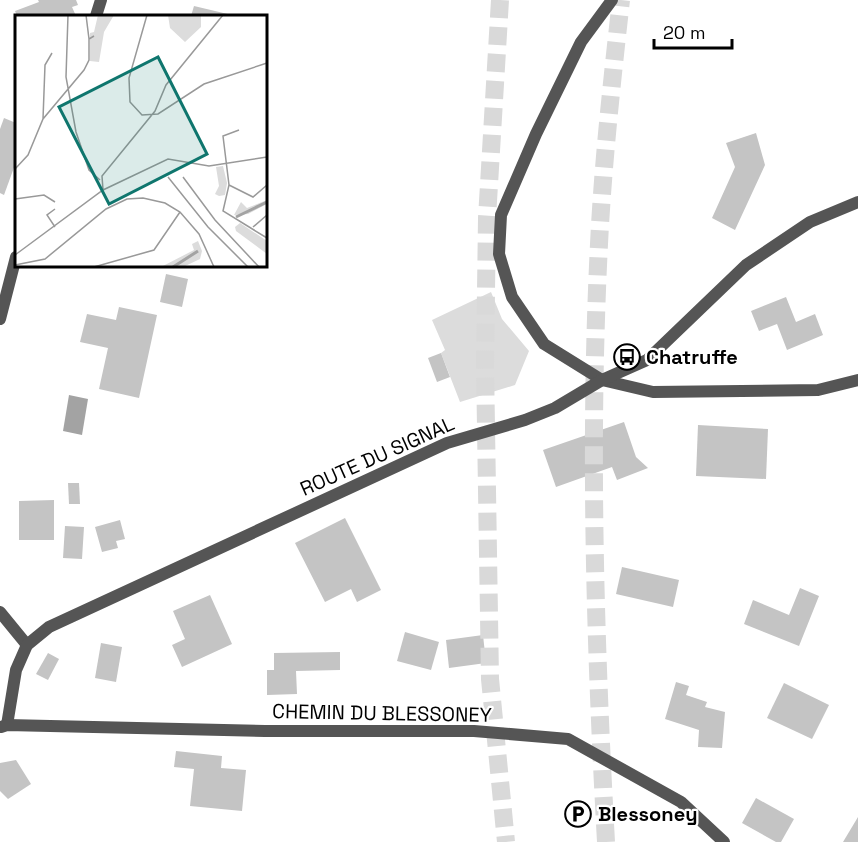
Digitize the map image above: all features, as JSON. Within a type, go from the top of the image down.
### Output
[{"type":"street","points":[[96,15],[101,0]]},
{"type":"street","points":[[612,0],[581,42],[536,134],[501,214],[499,254],[512,297],[544,344],[602,380],[654,393],[818,390],[858,380]]},
{"type":"street","name":"ROUTE DU SIGNAL","points":[[3,726],[16,670],[27,645],[49,627],[447,443],[525,420],[555,408],[602,380],[647,360],[746,265],[810,222],[858,202]]},
{"type":"street","points":[[0,319],[15,261]]},
{"type":"street","points":[[0,612],[27,645]]},
{"type":"street","name":"CHEMIN DU BLESSONEY","points":[[3,726],[265,731],[474,731],[568,739],[681,802],[724,842]]},
{"type":"shaded area","points":[[491,292],[502,319],[529,351],[515,385],[460,402],[441,353],[445,350],[432,320]]},
{"type":"shaded area","points":[[69,395],[88,399],[82,435],[63,431]]},
{"type":"building","points":[[38,0],[76,0],[78,5],[72,7],[76,15],[17,15],[15,11],[39,2]]},
{"type":"building","points":[[194,6],[232,15],[191,15]]},
{"type":"building","points":[[4,118],[15,123],[15,165],[4,195],[0,193],[0,129]]},
{"type":"building","points":[[756,133],[765,165],[735,230],[712,218],[735,167],[726,143]]},
{"type":"building","points":[[166,274],[188,279],[182,307],[160,302]]},
{"type":"building","points":[[786,297],[796,322],[815,314],[823,335],[787,350],[777,324],[759,331],[751,311]]},
{"type":"building","points":[[119,307],[157,315],[139,398],[99,389],[108,348],[80,342],[87,314],[116,320]]},
{"type":"building","points":[[441,353],[450,377],[437,382],[428,358]]},
{"type":"building","points":[[624,422],[636,457],[648,468],[617,480],[612,467],[556,487],[543,450]]},
{"type":"building","points":[[698,425],[768,429],[766,479],[696,476]]},
{"type":"building","points":[[68,483],[79,483],[80,504],[69,504]]},
{"type":"building","points":[[54,500],[54,540],[19,540],[19,501]]},
{"type":"building","points":[[345,518],[381,590],[357,602],[351,589],[325,602],[295,543]]},
{"type":"building","points":[[120,520],[125,539],[116,541],[118,548],[102,552],[95,527]]},
{"type":"building","points":[[65,526],[84,527],[82,559],[63,558]]},
{"type":"building","points":[[622,567],[679,580],[673,607],[616,594]]},
{"type":"building","points":[[800,588],[819,596],[799,646],[744,624],[753,600],[789,615]]},
{"type":"building","points":[[210,595],[232,644],[182,667],[172,645],[185,639],[173,611]]},
{"type":"building","points":[[405,632],[439,642],[431,670],[397,661]]},
{"type":"building","points":[[483,635],[486,663],[449,668],[446,640]]},
{"type":"building","points":[[101,643],[122,647],[116,682],[95,678]]},
{"type":"building","points":[[340,652],[340,670],[296,671],[297,694],[267,695],[267,670],[274,670],[274,653]]},
{"type":"building","points":[[48,653],[59,659],[48,680],[36,674]]},
{"type":"building","points":[[676,682],[689,686],[686,695],[707,702],[705,707],[725,712],[722,748],[698,747],[699,730],[665,719]]},
{"type":"building","points":[[784,683],[829,705],[812,739],[767,718]]},
{"type":"building","points":[[176,751],[222,756],[221,768],[246,770],[242,811],[190,806],[194,769],[174,767]]},
{"type":"building","points":[[16,760],[31,784],[8,799],[0,791],[0,763]]},
{"type":"building","points":[[756,798],[794,819],[781,842],[776,842],[742,823]]},
{"type":"building","points":[[858,817],[858,842],[843,842]]},
{"type":"tunnel","points":[[500,0],[487,218],[485,364],[490,679],[506,842]]},
{"type":"tunnel","points":[[606,842],[596,618],[594,393],[601,213],[621,0]]},
{"type":"place","name":"Chatruffe","points":[[627,357]]},
{"type":"place","name":"Blessoney","points":[[578,814]]}]
